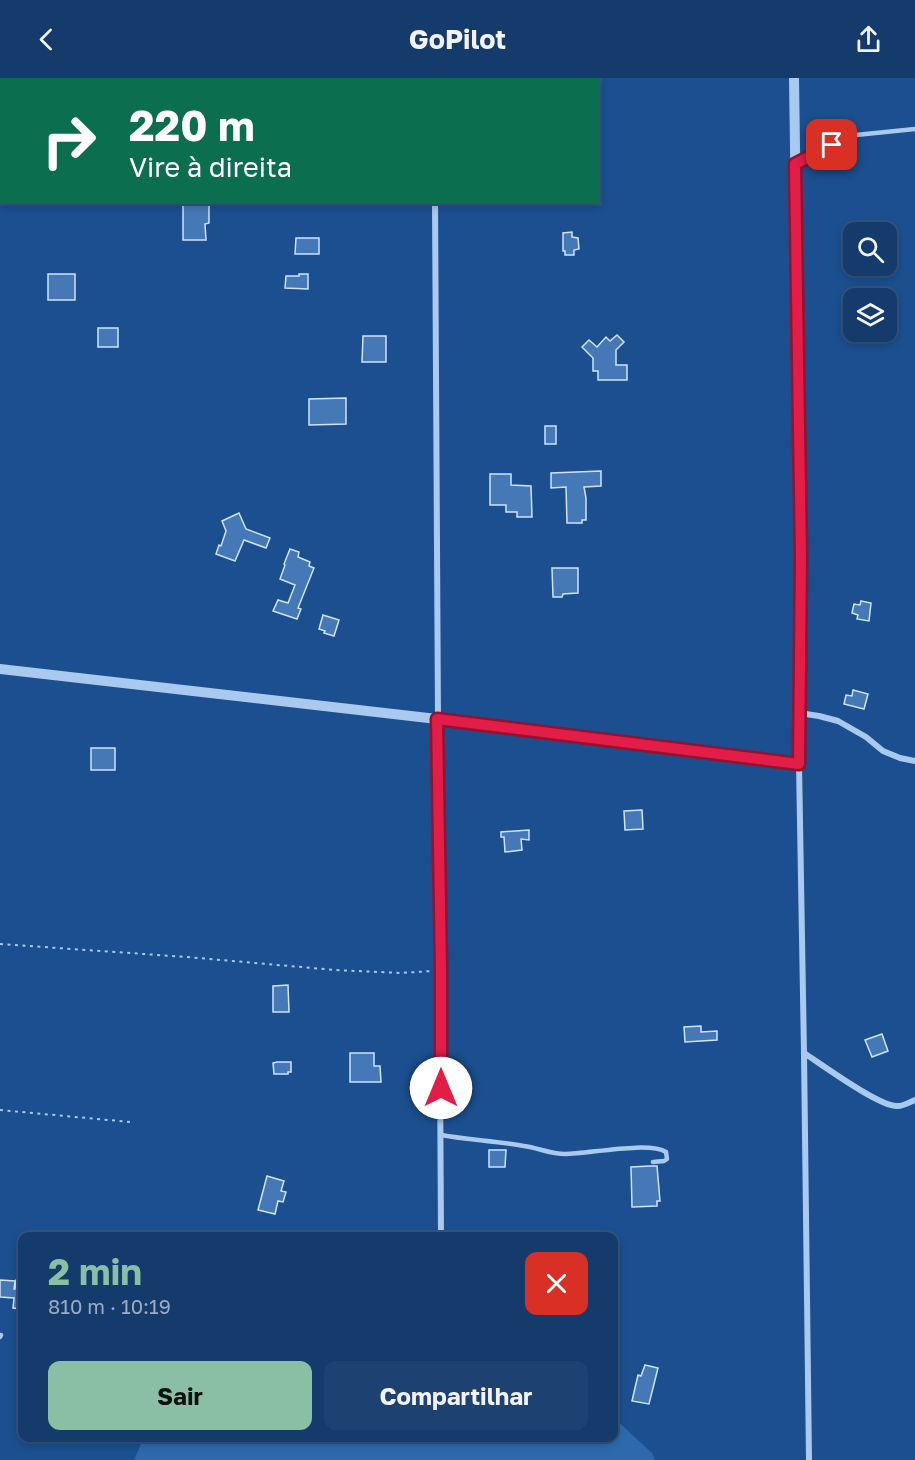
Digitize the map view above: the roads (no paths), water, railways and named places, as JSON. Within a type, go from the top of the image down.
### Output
[{"type":"street","points":[[794,78],[801,556],[799,764],[809,1460]]},
{"type":"street","points":[[435,204],[441,1232]]},
{"type":"street","points":[[0,669],[437,719],[799,764]]},
{"type":"street","points":[[799,713],[838,721],[866,737],[883,751],[915,761]]},
{"type":"street","points":[[804,1053],[867,1095],[889,1105],[898,1106],[915,1100]]},
{"type":"lane","points":[[795,164],[856,135],[915,129]]},
{"type":"lane","points":[[441,1135],[527,1146],[563,1154],[647,1147],[666,1152],[667,1159],[653,1162]]}]
